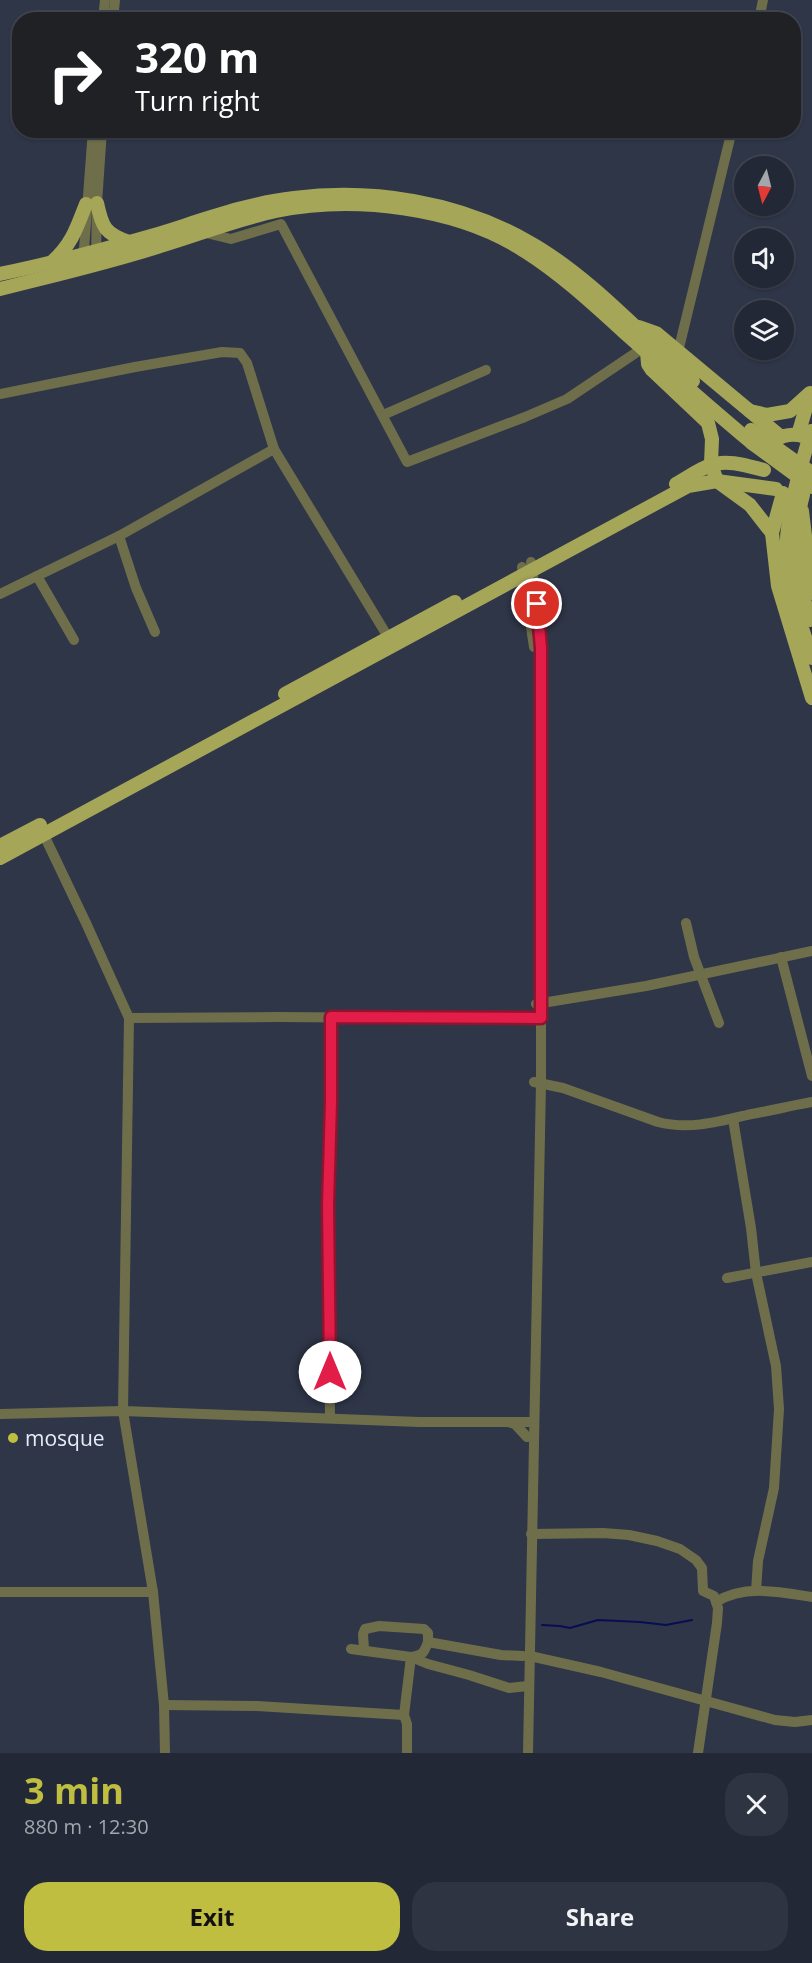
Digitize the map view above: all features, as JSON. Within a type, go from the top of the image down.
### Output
[{"type":"main road","points":[[0,289],[89,259],[129,242],[237,210],[293,198],[343,195],[400,198],[449,208],[490,222],[528,241],[572,271],[636,326],[711,396],[808,492],[812,593]]},
{"type":"main road","points":[[92,204],[106,230],[115,237],[129,242]]},
{"type":"main road","points":[[51,262],[64,251],[92,204]]},
{"type":"main road","points":[[0,274],[51,262],[89,259],[155,248],[275,211],[355,205],[430,214],[473,226],[524,250],[572,285],[645,350],[752,436],[812,473]]},
{"type":"main road","points":[[636,326],[656,333],[781,437]]},
{"type":"main road","points":[[645,350],[652,370],[708,423],[712,439],[711,465],[717,481],[750,505],[772,533]]},
{"type":"main road","points":[[747,410],[766,415],[790,411],[811,390]]},
{"type":"main road","points":[[811,390],[808,434],[788,515],[786,560],[791,591],[812,658]]},
{"type":"main road","points":[[780,491],[771,484],[764,470],[763,463],[767,450],[781,437],[808,434]]},
{"type":"main road","points":[[812,460],[799,508],[797,553],[799,577],[812,628]]},
{"type":"main road","points":[[0,858],[527,569],[711,465],[741,464],[764,470]]},
{"type":"main road","points":[[0,846],[173,755],[388,637],[688,486],[717,481],[780,491],[808,492]]},
{"type":"main road","points":[[780,491],[772,533],[778,586],[812,699]]},
{"type":"street","points":[[89,259],[93,138]]},
{"type":"street","points":[[92,204],[101,138]]},
{"type":"street","points":[[678,352],[730,138]]},
{"type":"street","points":[[201,232],[231,239],[280,224],[407,462],[567,399],[645,350]]},
{"type":"street","points":[[0,394],[222,352],[240,353],[247,363],[274,449],[388,637]]},
{"type":"street","points":[[382,415],[486,370]]},
{"type":"street","points":[[0,594],[118,536],[274,449]]},
{"type":"street","points":[[118,536],[155,632]]},
{"type":"street","points":[[524,1752],[531,1534],[532,1246],[538,1082],[541,648],[539,620],[527,569]]},
{"type":"street","points":[[37,576],[74,640]]},
{"type":"street","points":[[43,833],[129,1018],[123,1411],[153,1592],[164,1705],[165,1753]]},
{"type":"street","points":[[686,923],[694,957],[719,1023]]},
{"type":"street","points":[[538,1004],[812,951]]},
{"type":"street","points":[[781,957],[812,1076]]},
{"type":"street","points":[[330,1417],[328,1205],[331,1017]]},
{"type":"street","points":[[129,1018],[537,1019]]},
{"type":"street","points":[[538,1082],[563,1088],[673,1126],[732,1119],[812,1102]]},
{"type":"street","points":[[732,1119],[751,1228],[756,1273],[776,1366],[779,1409],[774,1488],[758,1561],[756,1591]]},
{"type":"street","points":[[727,1278],[812,1262]]},
{"type":"street","points":[[0,1414],[123,1411],[419,1422],[531,1422]]},
{"type":"street","points":[[505,1421],[515,1424],[527,1437]]},
{"type":"street","points":[[526,1656],[527,1437],[531,1422]]},
{"type":"street","points":[[531,1534],[629,1535],[680,1549],[696,1560],[702,1569],[703,1591],[714,1596],[718,1608],[698,1753]]},
{"type":"street","points":[[716,1602],[732,1594],[756,1591],[812,1597]]},
{"type":"street","points":[[0,1592],[153,1592]]},
{"type":"street","points":[[364,1649],[365,1629],[379,1626],[424,1629],[428,1633],[428,1642],[424,1652],[422,1655],[411,1657]]},
{"type":"street","points":[[428,1642],[501,1655],[526,1656],[601,1672],[775,1720],[795,1722],[812,1720]]},
{"type":"street","points":[[351,1649],[411,1657],[501,1686],[525,1687]]},
{"type":"street","points":[[407,1753],[407,1724],[404,1714],[411,1657]]},
{"type":"street","points":[[164,1705],[257,1706],[404,1714]]},
{"type":"waterway","points":[[542,1625],[570,1628],[598,1620],[666,1625],[692,1620]]},
{"type":"place","name":"mosque","points":[[13,1438]]},
{"type":"route","points":[[330,1372],[328,1205],[331,1017],[541,1018],[541,648],[537,604]]}]
